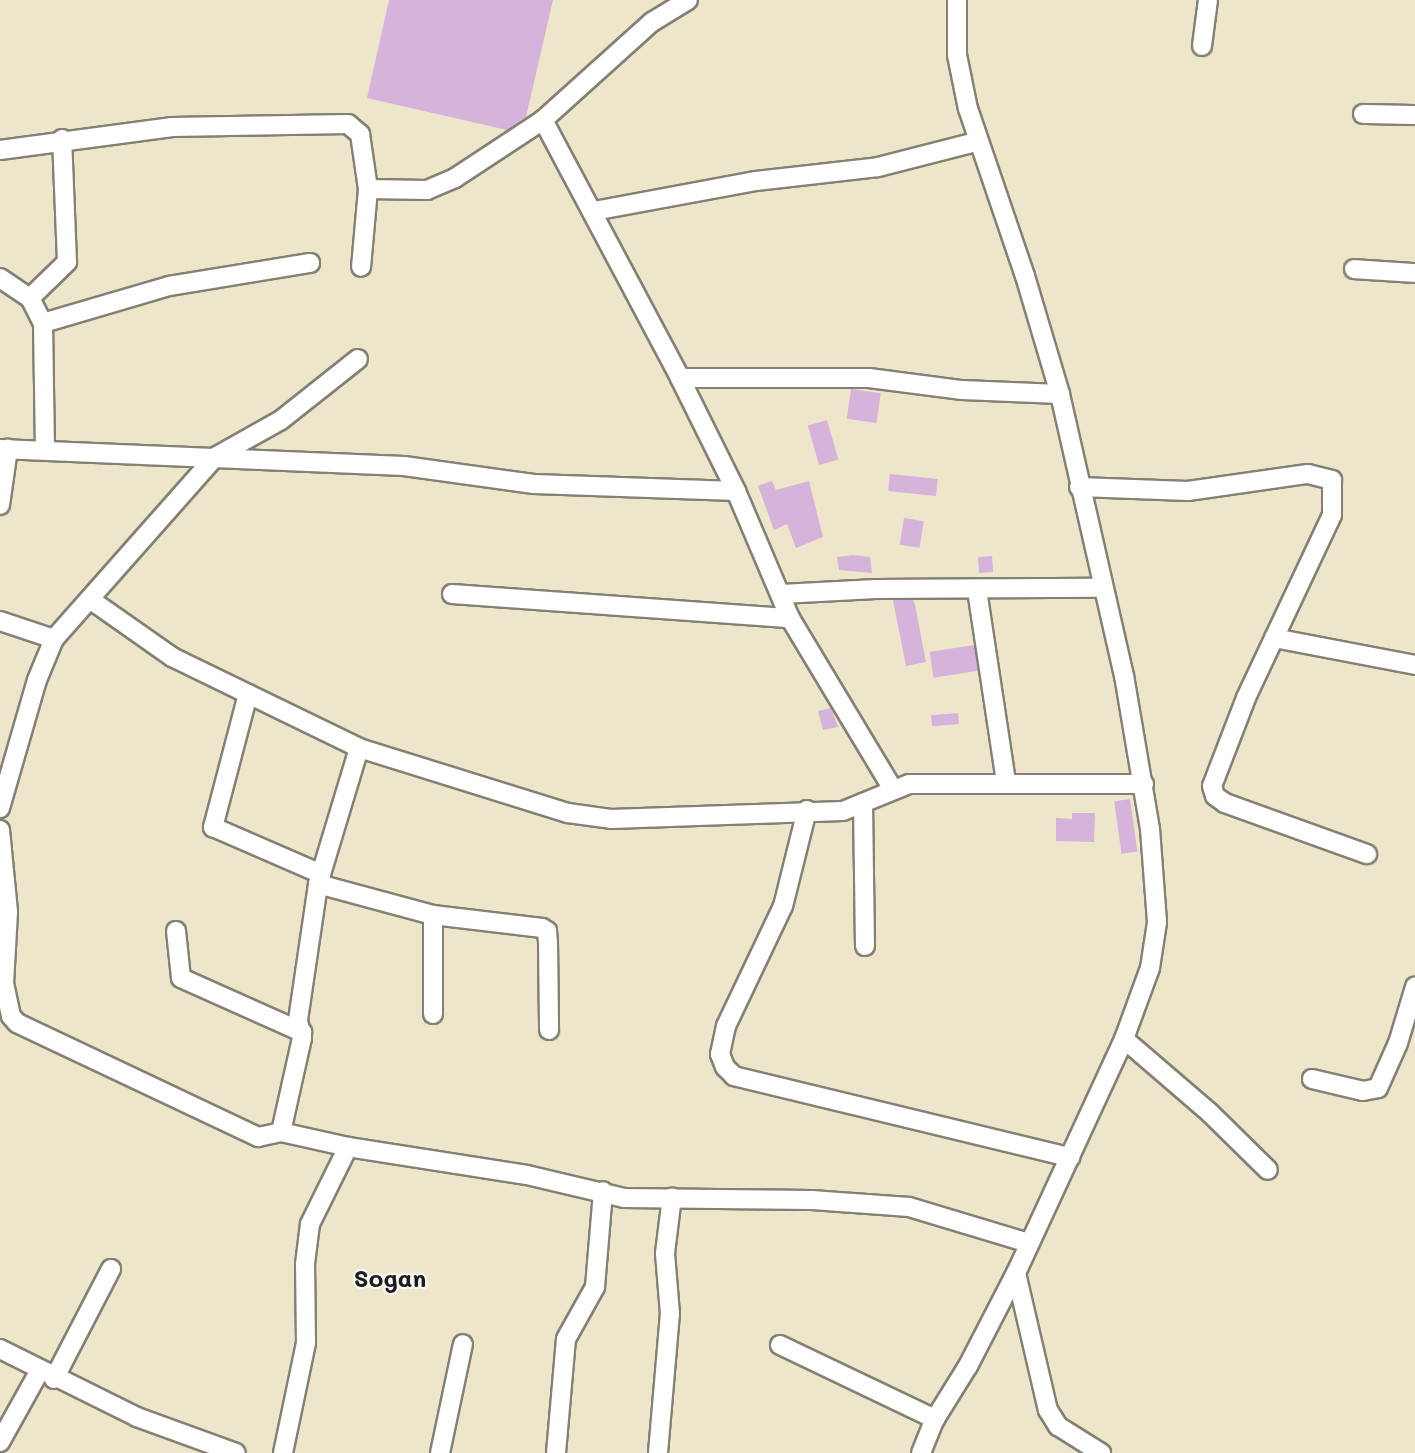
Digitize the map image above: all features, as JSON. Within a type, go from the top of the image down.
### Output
[{"type":"street","points":[[368,189],[428,190],[455,178],[543,120],[652,22],[688,0]]},
{"type":"street","points":[[921,1453],[935,1419],[968,1366],[1016,1273],[1124,1039],[1150,968],[1157,922],[1144,784],[1124,676],[1101,588],[1059,394],[1025,276],[976,142],[957,54],[957,0]]},
{"type":"street","points":[[1202,46],[1208,0]]},
{"type":"street","points":[[1363,114],[1415,115]]},
{"type":"street","points":[[543,120],[594,211],[680,378],[735,491],[790,618],[892,788]]},
{"type":"street","points":[[0,150],[62,139],[172,127],[337,121],[348,124],[360,134],[368,189],[361,267]]},
{"type":"street","points":[[30,298],[67,262],[62,139]]},
{"type":"street","points":[[594,211],[756,181],[878,167],[976,142]]},
{"type":"street","points":[[43,323],[169,286],[310,263]]},
{"type":"street","points":[[1354,269],[1415,273]]},
{"type":"street","points":[[0,278],[30,298],[43,323],[45,449]]},
{"type":"street","points":[[0,808],[37,680],[54,639],[91,600],[129,550],[215,457],[281,420],[358,359]]},
{"type":"street","points":[[680,378],[869,378],[962,390],[1059,394]]},
{"type":"street","points":[[0,505],[4,449],[404,466],[534,484],[735,491]]},
{"type":"street","points":[[1079,487],[1188,491],[1308,474],[1332,480],[1332,515],[1274,638],[1212,786],[1215,796],[1367,854]]},
{"type":"street","points":[[781,594],[876,589],[1101,588]]},
{"type":"street","points":[[977,590],[1006,782]]},
{"type":"street","points":[[452,594],[790,618]]},
{"type":"street","points":[[91,600],[172,657],[359,748],[545,807],[589,817],[807,810],[843,811],[892,788],[946,782],[1144,784]]},
{"type":"street","points":[[0,621],[54,639]]},
{"type":"street","points":[[1274,638],[1415,665]]},
{"type":"street","points":[[248,694],[213,827],[320,879],[433,915],[547,931],[549,1029]]},
{"type":"street","points":[[281,1131],[302,1032],[299,1008],[320,879],[359,748]]},
{"type":"street","points":[[863,803],[865,946]]},
{"type":"street","points":[[807,810],[783,906],[726,1026],[720,1054],[724,1066],[734,1076],[1070,1157]]},
{"type":"street","points":[[0,830],[8,912],[2,963],[11,1016],[33,1034],[119,1070],[258,1137],[281,1131],[348,1147],[603,1191],[624,1198],[812,1200],[909,1207],[1029,1243]]},
{"type":"street","points":[[433,915],[433,1014]]},
{"type":"street","points":[[176,931],[181,978],[302,1032]]},
{"type":"street","points":[[1312,1079],[1363,1091],[1378,1088],[1398,1043],[1415,987]]},
{"type":"street","points":[[1124,1039],[1210,1113],[1269,1170]]},
{"type":"street","points":[[283,1453],[306,1343],[305,1264],[310,1224],[348,1147]]},
{"type":"street","points":[[556,1453],[566,1339],[595,1287],[603,1191]]},
{"type":"street","points":[[658,1453],[670,1314],[665,1253],[672,1197]]},
{"type":"street","points":[[0,1442],[47,1375],[111,1269]]},
{"type":"street","points":[[1016,1273],[1048,1410],[1058,1426],[1101,1453]]},
{"type":"street","points":[[440,1453],[463,1344]]},
{"type":"street","points":[[780,1345],[935,1419]]},
{"type":"street","points":[[0,1349],[47,1375],[137,1417],[236,1453]]},
{"type":"building","points":[[389,0],[553,0],[526,117],[507,130],[367,98]]},
{"type":"building","points":[[851,389],[881,393],[877,423],[847,419]]},
{"type":"building","points":[[827,420],[838,459],[819,465],[808,426]]},
{"type":"building","points":[[890,474],[938,479],[936,496],[888,491]]},
{"type":"building","points":[[772,481],[776,490],[809,481],[823,537],[796,548],[787,524],[774,530],[758,486]]},
{"type":"building","points":[[904,518],[924,521],[920,548],[900,545]]},
{"type":"building","points":[[853,555],[870,557],[872,573],[839,570],[837,557]]},
{"type":"building","points":[[992,556],[993,572],[979,573],[978,557]]},
{"type":"building","points":[[893,600],[913,600],[926,662],[906,666]]},
{"type":"building","points":[[974,645],[978,671],[934,678],[930,652]]},
{"type":"building","points":[[831,708],[838,727],[823,730],[818,711]]},
{"type":"building","points":[[958,713],[959,724],[932,726],[931,715]]},
{"type":"building","points":[[1130,799],[1137,851],[1122,854],[1114,801]]},
{"type":"building","points":[[1072,813],[1095,813],[1094,842],[1056,841],[1056,818],[1072,819]]},
{"type":"district","name":"Sogan","points":[[390,1278]]}]
